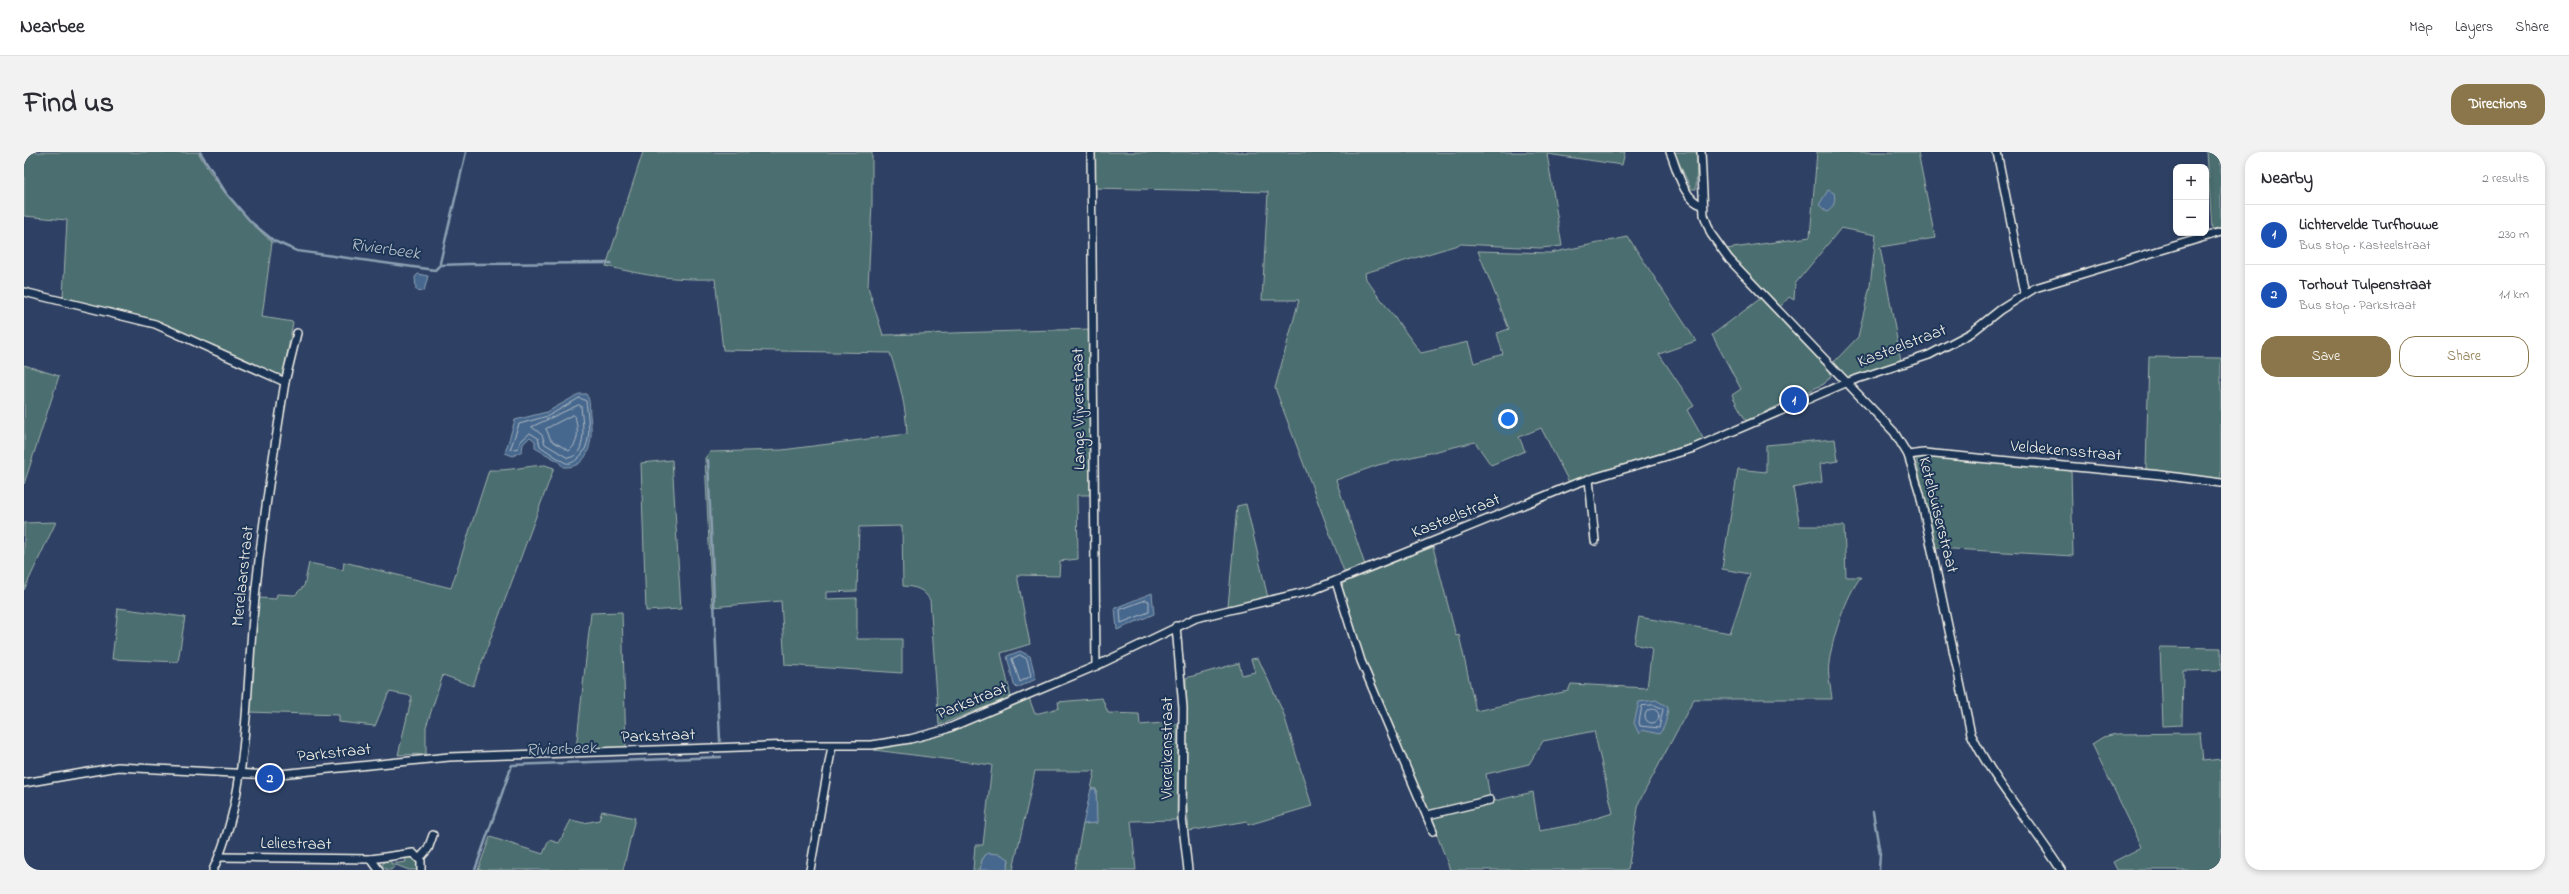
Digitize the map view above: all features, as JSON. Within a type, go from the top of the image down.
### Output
[{"type":"street","name":"Lange Vijverstraat","points":[[1091,152],[1096,666]]},
{"type":"street","points":[[1670,152],[1687,192],[1692,199],[1702,205]]},
{"type":"street","name":"Ketelbuiserstraat","points":[[1701,152],[1702,205],[1711,234],[1729,259],[1848,382],[1894,432],[1908,455],[1920,494],[1971,734],[1984,761],[2037,832],[2061,870]]},
{"type":"street","points":[[1996,152],[2025,293]]},
{"type":"street","name":"Kasteelstraat","points":[[1176,626],[1196,618],[1288,598],[1336,582],[1589,479],[1694,448],[1848,382],[1929,355],[1972,333],[2025,293],[2049,283],[2221,232]]},
{"type":"street","points":[[24,292],[155,324],[285,382]]},
{"type":"street","name":"Merelaarstraat","points":[[213,870],[230,830],[239,774],[255,593],[267,496],[285,382],[297,333]]},
{"type":"street","name":"Veldekensstraat","points":[[1908,455],[1924,453],[2161,475],[2221,483]]},
{"type":"street","points":[[1589,479],[1595,541]]},
{"type":"street","points":[[1336,582],[1361,661],[1428,815],[1433,831]]},
{"type":"street","name":"Parkstraat","points":[[24,783],[118,767],[270,775],[449,757],[796,745],[872,745],[910,739],[944,730],[1096,666],[1176,626]]},
{"type":"street","name":"Viereikenstraat","points":[[1176,626],[1183,708],[1182,818],[1188,870]]},
{"type":"street","points":[[810,870],[832,746]]},
{"type":"street","points":[[1428,815],[1490,800]]},
{"type":"street","points":[[421,870],[422,867],[420,858],[428,849],[433,835]]},
{"type":"street","name":"Leliestraat","points":[[219,857],[371,859],[413,853],[420,858]]},
{"type":"street","points":[[371,859],[379,870]]},
{"type":"green space","points":[[24,152],[198,152],[205,165],[231,200],[272,242],[262,317],[293,322],[283,377],[149,318],[89,306],[63,297],[67,220],[24,216]]},
{"type":"green space","points":[[643,152],[872,152],[872,203],[868,287],[883,335],[1091,329],[1090,495],[1077,495],[1078,559],[1060,561],[1059,576],[1017,575],[1030,644],[1001,653],[1011,697],[939,725],[930,600],[925,593],[919,589],[903,586],[902,526],[859,527],[857,591],[826,592],[826,599],[857,598],[857,639],[902,639],[902,673],[785,665],[781,601],[712,607],[705,458],[710,452],[782,450],[907,434],[904,403],[890,353],[723,350],[715,279],[660,277],[606,266]]},
{"type":"green space","points":[[1094,152],[1625,152],[1622,165],[1547,154],[1562,246],[1540,248],[1461,244],[1365,273],[1366,279],[1421,353],[1468,342],[1474,363],[1503,354],[1497,333],[1509,329],[1478,251],[1550,253],[1628,237],[1696,341],[1659,354],[1694,406],[1687,410],[1704,440],[1569,482],[1541,428],[1519,437],[1525,451],[1491,465],[1475,442],[1378,465],[1336,480],[1365,565],[1345,574],[1275,388],[1299,300],[1262,300],[1268,192],[1094,188]]},
{"type":"green space","points":[[1674,152],[1697,152],[1696,189],[1691,189]]},
{"type":"green space","points":[[1817,152],[1918,152],[1935,238],[1880,247],[1901,361],[1849,379],[1834,362],[1858,337],[1870,286],[1876,235],[1841,228],[1795,284],[1794,300],[1789,297],[1780,307],[1726,249],[1810,237]]},
{"type":"green space","points":[[2207,152],[2221,152],[2221,228],[2212,229],[2209,164],[2208,164]]},
{"type":"green space","points":[[1761,298],[1830,370],[1831,376],[1824,384],[1746,421],[1732,395],[1741,389],[1712,335]]},
{"type":"green space","points":[[2149,357],[2221,358],[2221,479],[2146,469]]},
{"type":"green space","points":[[24,365],[59,376],[24,484]]},
{"type":"green space","points":[[1835,439],[1838,461],[1820,464],[1822,482],[1793,488],[1800,526],[1844,526],[1846,577],[1861,577],[1855,585],[1845,606],[1833,642],[1829,667],[1832,699],[1694,699],[1639,802],[1628,870],[1450,870],[1430,816],[1533,792],[1539,831],[1577,824],[1613,813],[1594,731],[1543,741],[1529,764],[1486,774],[1490,798],[1431,812],[1427,808],[1365,665],[1342,588],[1343,583],[1433,547],[1456,636],[1459,635],[1476,711],[1568,691],[1571,684],[1647,688],[1652,648],[1634,644],[1639,617],[1730,633],[1750,574],[1722,569],[1738,469],[1766,472],[1766,445]]},
{"type":"green space","points":[[1922,457],[2071,469],[2073,556],[1936,548],[1916,459]]},
{"type":"green space","points":[[672,460],[681,609],[646,611],[641,463]]},
{"type":"green space","points":[[545,465],[554,468],[473,686],[443,675],[426,727],[426,754],[398,755],[412,696],[389,692],[375,726],[339,722],[339,715],[248,712],[259,598],[276,599],[277,594],[295,595],[304,586],[309,563],[343,570],[344,562],[451,588],[489,470],[504,470]]},
{"type":"green space","points":[[1246,504],[1268,598],[1228,607],[1237,506]]},
{"type":"green space","points":[[56,522],[24,590],[24,523]]},
{"type":"green space","points":[[118,608],[185,617],[178,662],[112,659]]},
{"type":"green space","points":[[622,612],[626,747],[576,749],[591,613]]},
{"type":"green space","points":[[2160,647],[2221,648],[2221,670],[2183,671],[2182,725],[2163,726]]},
{"type":"green space","points":[[1258,658],[1283,712],[1312,806],[1248,825],[1247,821],[1189,831],[1186,795],[1186,678],[1239,663],[1242,675],[1255,672],[1251,659]]},
{"type":"green space","points":[[1029,698],[1035,714],[1059,708],[1058,702],[1102,698],[1108,713],[1139,714],[1140,725],[1173,722],[1178,726],[1177,820],[1131,821],[1136,870],[1074,870],[1083,824],[1096,823],[1096,789],[1091,789],[1095,771],[1035,771],[1013,870],[1007,870],[1009,860],[987,853],[982,860],[980,870],[973,870],[975,845],[983,845],[992,765],[874,750],[954,731]]},
{"type":"green space","points":[[2200,733],[2203,761],[2221,759],[2221,870],[2117,870],[2113,862],[2142,847],[2092,744],[2103,737],[2116,734]]},
{"type":"green space","points":[[602,811],[635,818],[623,870],[478,870],[490,837],[543,854],[549,840],[559,843],[571,820],[584,823],[599,820]]},
{"type":"green space","points":[[405,856],[411,856],[419,860],[417,870],[409,870],[396,865],[391,870],[387,870],[382,866],[385,858],[391,858],[391,864],[406,862]]},
{"type":"water","points":[[1828,190],[1834,193],[1835,199],[1833,206],[1827,212],[1819,205]]},
{"type":"water","points":[[418,274],[428,276],[424,291],[416,290],[415,277]]},
{"type":"water","points":[[579,394],[586,394],[589,399],[591,432],[588,450],[580,463],[573,466],[563,467],[558,461],[535,448],[535,441],[530,437],[523,444],[522,451],[513,456],[505,453],[515,420],[547,412]]},
{"type":"water","points":[[1152,593],[1154,614],[1117,630],[1115,608]]},
{"type":"water","points":[[1020,651],[1030,656],[1036,679],[1017,688],[1014,685],[1007,656]]},
{"type":"water","points":[[1656,700],[1668,707],[1666,721],[1663,728],[1659,734],[1642,730],[1639,734],[1634,723],[1639,702]]},
{"type":"water","points":[[1091,789],[1096,789],[1097,823],[1083,824]]},
{"type":"water","points":[[987,853],[1000,854],[1009,859],[1007,870],[980,870],[982,860]]},
{"type":"waterway","name":"Rivierbeek","points":[[200,152],[226,193],[251,222],[274,241],[297,251],[435,270],[440,265],[611,263]]},
{"type":"waterway","points":[[440,263],[466,152]]},
{"type":"waterway","name":"Rivierbeek","points":[[708,460],[720,741]]},
{"type":"waterway","name":"Rivierbeek","points":[[475,870],[512,765],[721,757]]},
{"type":"waterway","points":[[1873,812],[1880,854],[1879,870]]},
{"type":"place","name":"Lichtervelde Turfhouwe","points":[[1794,400]]},
{"type":"place","name":"Torhout Tulpenstraat","points":[[270,778]]}]
